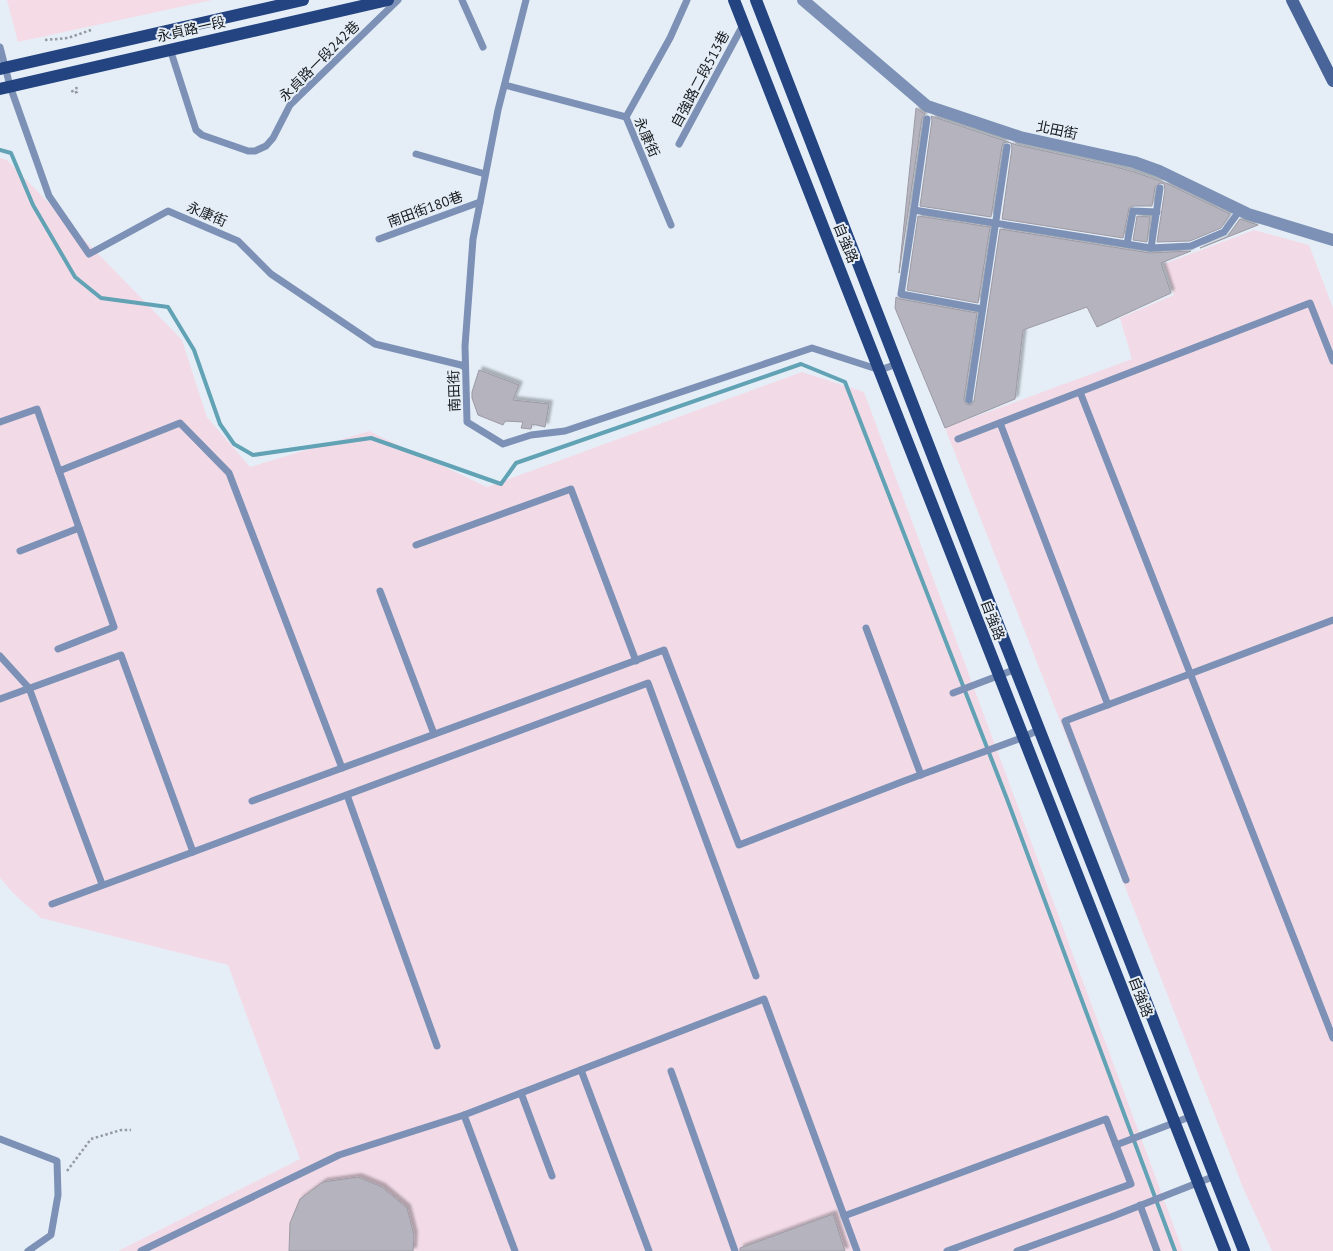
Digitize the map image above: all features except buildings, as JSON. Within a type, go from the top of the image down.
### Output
[{"type":"main road","name":"永貞路一段","points":[[3,68],[303,0]]},
{"type":"main road","name":"永貞路一段","points":[[5,87],[388,0]]},
{"type":"main road","name":"自強路","points":[[734,0],[1225,1251]]},
{"type":"main road","points":[[1292,0],[1333,81]]},
{"type":"main road","name":"自強路","points":[[758,2],[897,364],[1244,1251]]},
{"type":"main road","points":[[260,10],[265,28]]},
{"type":"street","name":"北田街","points":[[802,0],[927,106],[1020,137],[1134,162],[1159,171],[1248,214],[1333,240]]},
{"type":"lane","name":"永貞路一段242巷","points":[[170,50],[196,130],[202,135],[248,151],[256,151],[266,146],[273,138],[290,105],[398,0]]},
{"type":"lane","points":[[462,0],[483,47]]},
{"type":"lane","name":"南田街","points":[[526,0],[498,110],[473,238],[465,346],[467,422],[503,444],[531,435],[565,431],[812,348],[880,370]]},
{"type":"lane","points":[[626,117],[670,38],[687,0]]},
{"type":"lane","name":"自強路二段513巷","points":[[679,144],[744,25]]},
{"type":"lane","name":"永康街","points":[[0,47],[5,87],[49,196],[89,254],[168,211],[238,241],[272,274],[375,344],[461,365],[465,368]]},
{"type":"lane","name":"永康街","points":[[505,85],[626,117],[670,226]]},
{"type":"lane","points":[[927,120],[901,294],[982,309]]},
{"type":"lane","points":[[969,400],[1007,147]]},
{"type":"lane","points":[[416,154],[485,174]]},
{"type":"lane","points":[[1151,248],[1160,188]]},
{"type":"lane","name":"南田街180巷","points":[[379,239],[480,202]]},
{"type":"lane","points":[[914,210],[1151,248],[1191,246],[1224,232],[1240,210]]},
{"type":"lane","points":[[1127,244],[1133,211],[1156,212]]},
{"type":"lane","points":[[958,439],[1310,303],[1333,361]]},
{"type":"lane","points":[[880,370],[897,364]]},
{"type":"lane","points":[[1080,392],[1333,1038]]},
{"type":"lane","points":[[0,422],[37,409],[114,627],[58,649]]},
{"type":"lane","points":[[59,471],[180,423],[229,473],[342,768]]},
{"type":"lane","points":[[1000,423],[1108,705]]},
{"type":"lane","points":[[416,545],[571,489],[636,661]]},
{"type":"lane","points":[[20,551],[79,528]]},
{"type":"lane","points":[[380,591],[434,734]]},
{"type":"lane","points":[[1126,880],[1064,721],[1333,620]]},
{"type":"lane","points":[[866,628],[921,775]]},
{"type":"lane","points":[[252,801],[664,650],[739,845],[1040,730]]},
{"type":"lane","points":[[0,700],[121,655],[193,852]]},
{"type":"lane","points":[[0,656],[28,688],[102,884]]},
{"type":"lane","points":[[952,693],[1016,669]]},
{"type":"lane","points":[[52,904],[648,683],[756,976]]},
{"type":"lane","points":[[347,795],[437,1046]]},
{"type":"lane","points":[[141,1251],[338,1155],[464,1115],[764,999],[857,1251]]},
{"type":"lane","points":[[581,1070],[649,1251]]},
{"type":"lane","points":[[671,1071],[734,1251]]},
{"type":"lane","points":[[521,1093],[552,1176]]},
{"type":"lane","points":[[464,1115],[515,1251]]},
{"type":"lane","points":[[1116,1145],[1192,1116]]},
{"type":"lane","points":[[844,1216],[1106,1119],[1130,1184],[947,1251]]},
{"type":"lane","points":[[0,1139],[57,1161],[58,1195],[51,1235],[28,1251]]},
{"type":"lane","points":[[1017,1251],[1111,1217],[1215,1176]]},
{"type":"lane","points":[[1139,1205],[1157,1251]]},
{"type":"path","points":[[45,40],[68,38],[91,30]]},
{"type":"path","points":[[76,85],[77,91],[77,92],[73,93],[74,87],[75,87],[80,87]]},
{"type":"path","points":[[57,1178],[70,1168],[91,1140],[121,1130],[131,1130]]},
{"type":"shaded area","points":[[7,0],[212,0],[18,42]]},
{"type":"shaded area","points":[[0,158],[7,160],[182,340],[207,417],[250,467],[369,431],[487,487],[802,372],[864,392],[1183,1251],[118,1251],[300,1159],[228,965],[41,918],[13,893],[0,878]]},
{"type":"shaded area","points":[[1254,230],[1309,245],[1333,308],[1333,1251],[1272,1251],[1244,1190],[945,428],[1132,359],[1120,318],[1174,295],[1164,264]]},
{"type":"waterway","points":[[0,150],[11,153],[33,205],[75,277],[101,298],[168,307],[194,350],[220,424],[234,444],[253,455],[371,438],[501,484],[516,463],[801,364],[845,382],[1007,799],[1175,1251]]}]
